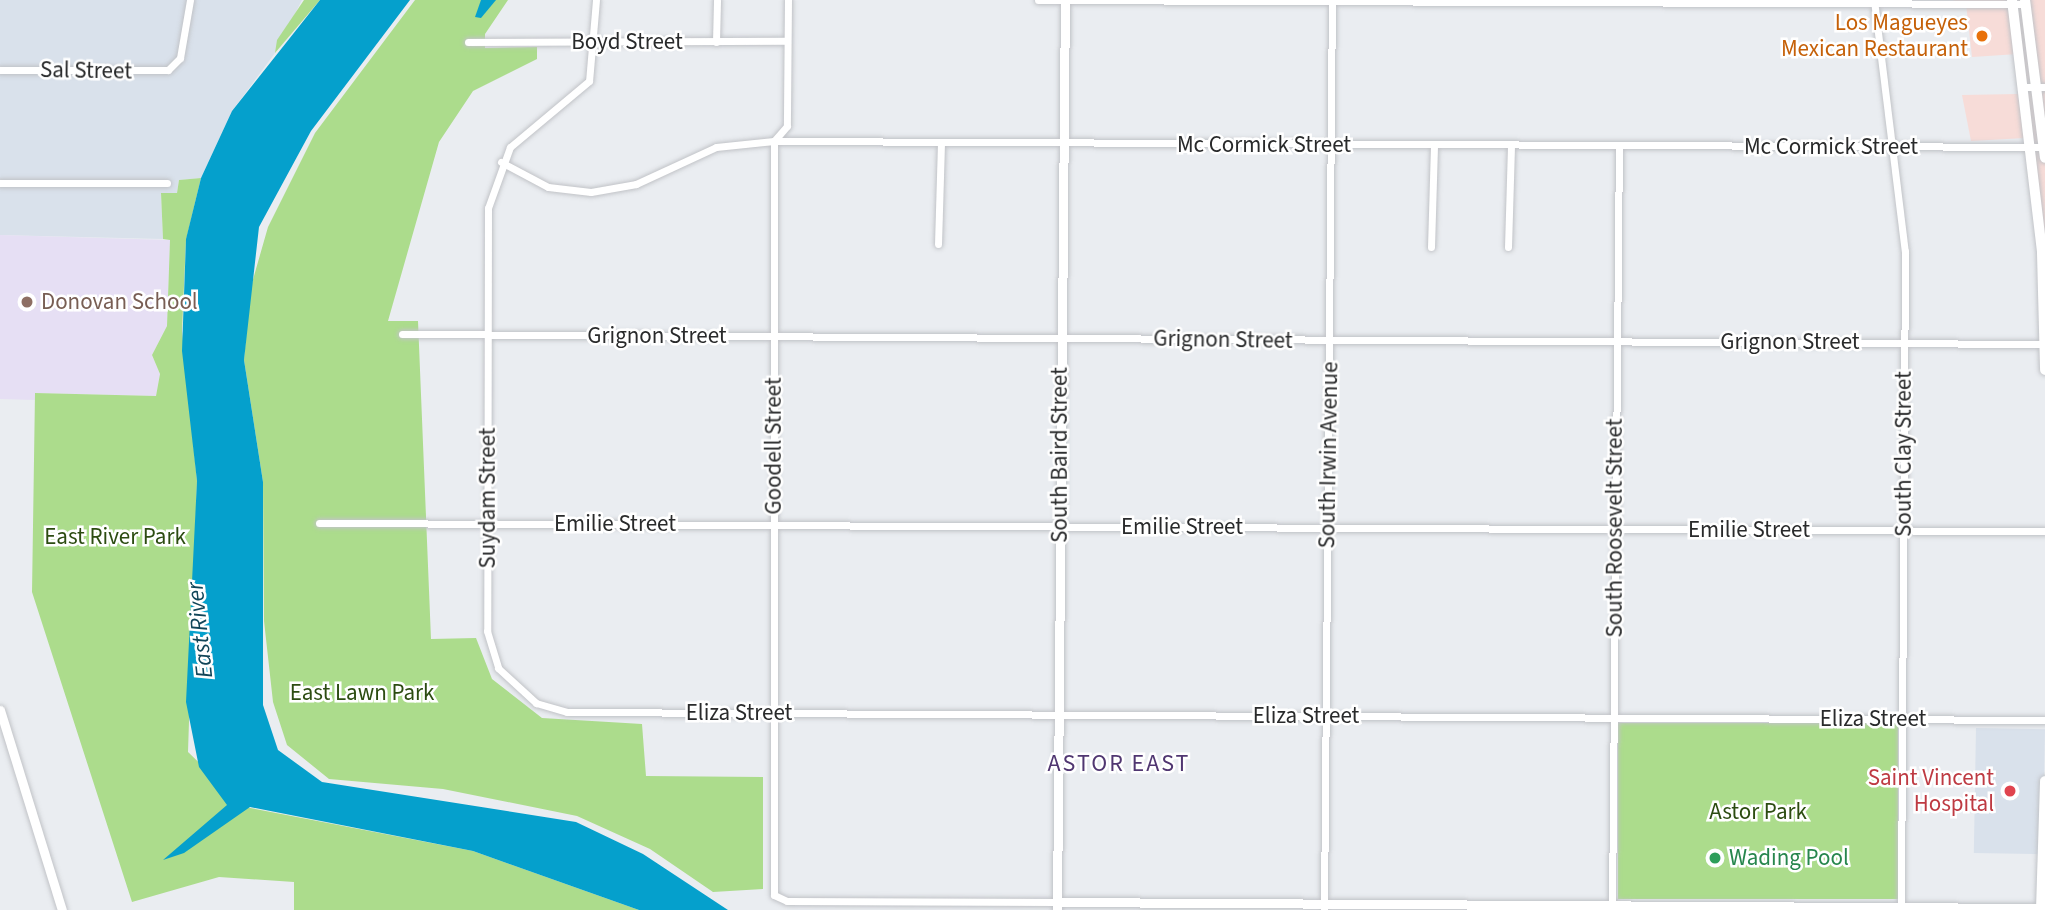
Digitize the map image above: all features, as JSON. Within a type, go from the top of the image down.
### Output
[{"type":"main road","points":[[2012,2],[2043,265],[2045,370]]},
{"type":"main road","points":[[2025,2],[2040,87],[2044,153]]},
{"type":"main road","points":[[2042,908],[2045,781]]},
{"type":"street","name":"Sal Street","points":[[0,70],[172,67],[181,53],[190,0]]},
{"type":"street","points":[[501,162],[530,127],[583,90],[596,43],[596,0]]},
{"type":"street","points":[[716,42],[717,0]]},
{"type":"street","name":"Goodell Street","points":[[788,0],[787,127],[774,141],[772,713],[776,898],[1057,906]]},
{"type":"street","points":[[1038,0],[2025,2]]},
{"type":"street","name":"South Baird Street","points":[[1057,906],[1065,0]]},
{"type":"street","name":"South Irwin Avenue","points":[[1324,907],[1334,146],[1332,0]]},
{"type":"street","name":"South Clay Street","points":[[1875,2],[1895,147],[1905,251],[1901,908]]},
{"type":"street","name":"Boyd Street","points":[[468,42],[787,41]]},
{"type":"street","points":[[2022,87],[2040,87]]},
{"type":"street","name":"Mc Cormick Street","points":[[501,162],[548,187],[591,192],[636,184],[716,147],[774,141],[2031,148],[2044,153]]},
{"type":"street","points":[[938,244],[941,142]]},
{"type":"street","points":[[1431,247],[1434,145]]},
{"type":"street","points":[[1508,247],[1511,145]]},
{"type":"street","name":"South Roosevelt Street","points":[[1612,908],[1619,146]]},
{"type":"street","name":"Suydam Street","points":[[501,162],[491,191],[489,242],[487,523],[491,653],[524,696],[567,712]]},
{"type":"street","points":[[0,183],[167,183]]},
{"type":"street","name":"Grignon Street","points":[[402,334],[2044,344]]},
{"type":"street","name":"Emilie Street","points":[[319,523],[2045,531]]},
{"type":"street","points":[[0,710],[62,910]]},
{"type":"street","name":"Eliza Street","points":[[567,712],[2045,720]]},
{"type":"street","points":[[1057,906],[2042,908]]},
{"type":"shaded area","points":[[0,0],[302,0],[275,53],[232,111],[201,178],[179,180],[177,193],[161,193],[163,239],[0,235]]},
{"type":"shaded area","points":[[1952,0],[2045,0],[2045,344],[2043,273],[2018,54],[1972,57],[1966,4]]},
{"type":"shaded area","points":[[2018,94],[2025,138],[1971,141],[1962,95]]},
{"type":"shaded area","points":[[0,235],[170,240],[167,326],[152,355],[160,374],[156,396],[36,393],[35,400],[0,399]]},
{"type":"shaded area","name":"Saint Vincent Hospital","points":[[1976,728],[2045,729],[2043,854],[1974,853]]},
{"type":"green space","points":[[304,0],[320,0],[275,53],[277,40]]},
{"type":"green space","name":"East Lawn Park","points":[[415,0],[508,0],[485,34],[485,48],[537,47],[537,59],[473,91],[439,142],[388,321],[418,321],[431,639],[476,638],[492,679],[542,718],[642,724],[646,776],[763,777],[763,889],[713,892],[650,849],[577,816],[443,789],[329,779],[287,745],[273,702],[264,621],[263,482],[244,360],[250,290],[268,227],[315,133]]},
{"type":"green space","name":"East River Park","points":[[201,178],[186,240],[182,331],[197,481],[188,752],[245,807],[473,851],[639,910],[294,910],[294,882],[219,877],[132,902],[32,592],[35,393],[156,396],[160,374],[152,355],[167,326],[170,240],[163,239],[161,193],[177,193],[179,180]]},
{"type":"green space","name":"Astor Park","points":[[1618,723],[1898,723],[1898,899],[1618,899]]},
{"type":"water","name":"East River","points":[[320,0],[410,0],[311,131],[259,227],[244,360],[263,482],[263,705],[278,750],[322,782],[576,822],[643,854],[728,910],[639,910],[473,851],[250,807],[184,853],[163,860],[227,805],[199,767],[186,702],[197,481],[182,351],[186,239],[201,178],[232,111]]},
{"type":"water","points":[[481,0],[496,0],[481,18],[475,17]]},
{"type":"water","name":"Wading Pool","points":[[1715,849],[1721,852],[1724,858],[1721,864],[1715,867],[1709,864],[1706,858],[1709,852]]},
{"type":"place","name":"Los Magueyes Mexican Restaurant","points":[[1982,36]]},
{"type":"place","name":"Donovan School","points":[[27,302]]},
{"type":"place","name":"Saint Vincent Hospital","points":[[2010,791]]},
{"type":"place","name":"Wading Pool","points":[[1715,858]]},
{"type":"district","name":"ASTOR EAST","points":[[1119,764]]}]
